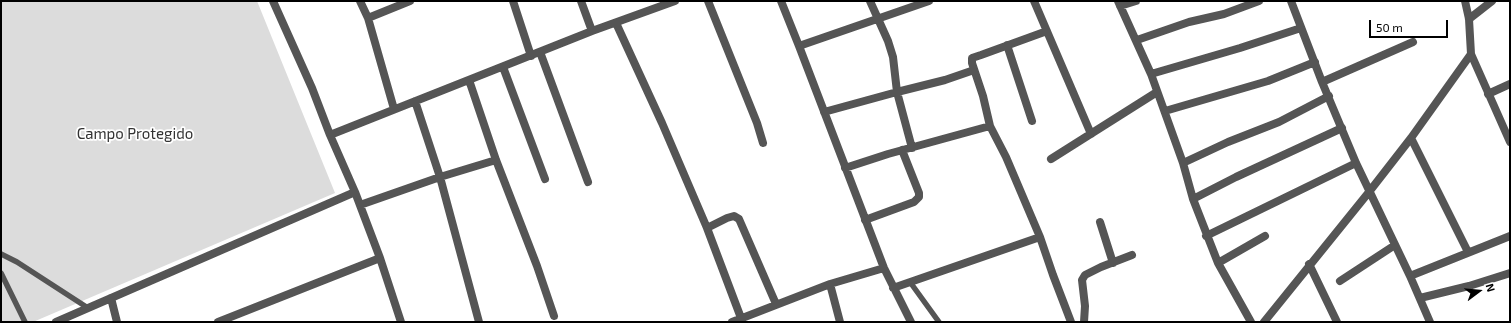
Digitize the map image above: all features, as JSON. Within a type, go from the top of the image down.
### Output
[{"type":"street","points":[[274,1],[355,192],[380,258],[401,322]]},
{"type":"street","points":[[360,1],[368,18],[394,109]]},
{"type":"street","points":[[368,18],[410,1]]},
{"type":"street","points":[[513,1],[531,56]]},
{"type":"street","points":[[580,1],[592,31]]},
{"type":"street","points":[[330,135],[592,31],[675,1]]},
{"type":"street","points":[[708,1],[758,123],[763,143]]},
{"type":"street","points":[[780,1],[799,46],[884,268],[911,322]]},
{"type":"street","points":[[870,1],[888,41],[892,57],[896,92],[912,148]]},
{"type":"street","points":[[799,46],[929,1]]},
{"type":"street","points":[[1034,1],[1091,134]]},
{"type":"street","points":[[1136,1],[1119,3],[1137,40],[1165,111],[1183,163],[1192,199],[1206,236],[1218,263],[1251,322]]},
{"type":"street","points":[[1137,40],[1189,22],[1224,14],[1259,1]]},
{"type":"street","points":[[1291,1],[1322,82],[1356,163],[1410,276],[1430,322]]},
{"type":"street","points":[[1465,1],[1469,19],[1470,54],[1510,142]]},
{"type":"street","points":[[1469,19],[1492,1]]},
{"type":"street","points":[[616,23],[662,123],[707,228],[740,318]]},
{"type":"street","points":[[1151,74],[1240,48],[1301,28]]},
{"type":"street","points":[[1047,31],[972,58],[990,126],[1006,157],[1040,237],[1071,322]]},
{"type":"street","points":[[1322,82],[1413,42]]},
{"type":"street","points":[[1007,45],[1032,121]]},
{"type":"street","points":[[540,52],[588,182]]},
{"type":"street","points":[[1264,322],[1411,138],[1470,54]]},
{"type":"street","points":[[1165,111],[1268,81],[1315,62]]},
{"type":"street","points":[[503,67],[545,179]]},
{"type":"street","points":[[824,112],[945,80],[974,70]]},
{"type":"street","points":[[469,80],[496,160],[537,266],[554,316]]},
{"type":"street","points":[[1488,94],[1510,84]]},
{"type":"street","points":[[1050,159],[1157,92]]},
{"type":"street","points":[[1183,163],[1228,142],[1278,122],[1329,96]]},
{"type":"street","points":[[415,101],[440,177],[479,322]]},
{"type":"street","points":[[845,168],[888,154],[990,126]]},
{"type":"street","points":[[1192,199],[1342,128]]},
{"type":"street","points":[[1411,138],[1468,252]]},
{"type":"street","points":[[865,220],[914,202],[919,197],[919,192],[902,150]]},
{"type":"street","points":[[360,205],[440,177],[496,160]]},
{"type":"street","points":[[1206,236],[1356,163]]},
{"type":"street","points":[[56,322],[355,192]]},
{"type":"street","points":[[707,228],[734,216],[739,219],[776,304]]},
{"type":"street","points":[[1100,222],[1113,263]]},
{"type":"street","points":[[1218,263],[1265,236]]},
{"type":"street","points":[[1410,276],[1510,236]]},
{"type":"street","points":[[893,288],[1040,237]]},
{"type":"street","points":[[1340,281],[1395,246]]},
{"type":"street","points":[[1084,322],[1085,306],[1082,280],[1085,275],[1132,255]]},
{"type":"street","points":[[218,322],[380,258]]},
{"type":"street","points":[[1310,264],[1337,322]]},
{"type":"street","points":[[732,322],[830,284],[884,268]]},
{"type":"street","points":[[1420,298],[1469,286],[1510,273]]},
{"type":"street","points":[[830,284],[840,322]]},
{"type":"street","points":[[111,298],[117,322]]},
{"type":"lane","points":[[1,254],[17,262],[88,308]]},
{"type":"lane","points":[[1,273],[24,322]]},
{"type":"lane","points":[[910,282],[939,322]]},
{"type":"green space","name":"Campo Protegido","points":[[1,1],[257,1],[335,193],[33,322],[1,322]]}]
